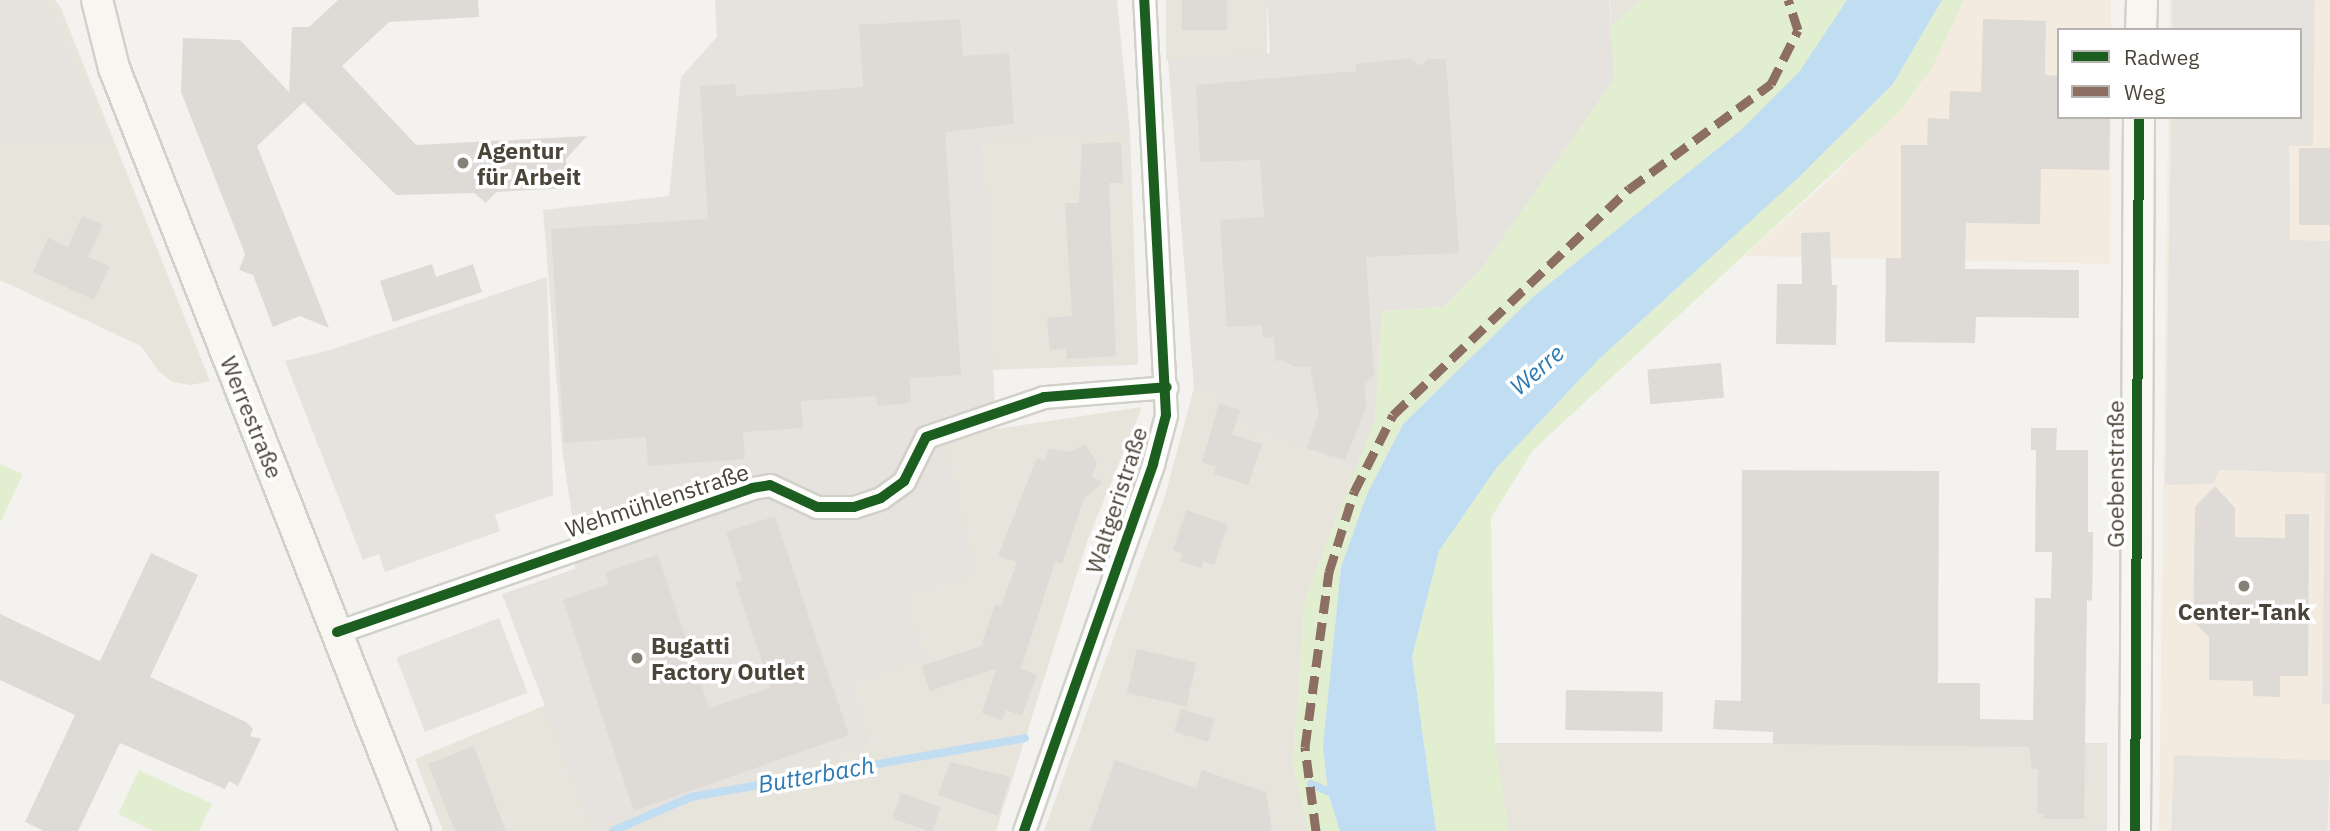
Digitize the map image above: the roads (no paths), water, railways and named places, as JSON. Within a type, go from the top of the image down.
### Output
[{"type":"main road","name":"Werrestraße","points":[[97,0],[114,68],[415,831]]},
{"type":"main road","points":[[2141,28],[2142,0]]},
{"type":"main road","name":"Goebenstraße","points":[[2134,831],[2139,119]]},
{"type":"street","name":"Waltgeristraße","points":[[1024,831],[1153,464],[1166,415],[1167,387],[1144,0]]},
{"type":"street","name":"Wehmühlenstraße","points":[[337,632],[770,485],[817,508],[854,507],[881,498],[904,481],[926,437],[1044,397],[1167,387]]},
{"type":"water","name":"Werre","points":[[1847,0],[1942,0],[1893,84],[1798,178],[1599,359],[1497,467],[1439,551],[1412,657],[1436,831],[1340,831],[1328,793],[1323,746],[1341,567],[1367,494],[1403,424],[1534,296],[1741,130],[1799,72]]},
{"type":"waterway","name":"Butterbach","points":[[613,831],[691,797],[1025,738]]},
{"type":"waterway","name":"Butterbach","points":[[1311,784],[1337,795]]},
{"type":"place","name":"Agentur für Arbeit","points":[[463,163]]},
{"type":"place","name":"Center-Tank","points":[[2244,586]]},
{"type":"place","name":"Bugatti Factory Outlet","points":[[637,658]]}]
